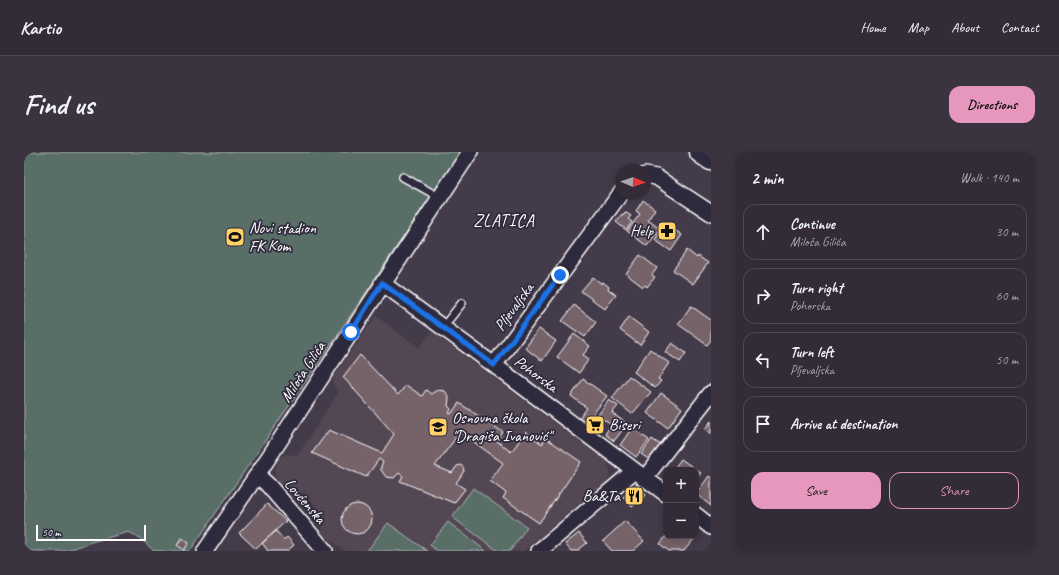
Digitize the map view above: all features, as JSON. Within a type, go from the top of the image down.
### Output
[{"type":"main road","points":[[701,152],[711,159]]},
{"type":"street","name":"Miloša Gilića","points":[[205,551],[257,475],[382,283],[470,152]]},
{"type":"street","points":[[651,176],[656,177],[711,213]]},
{"type":"street","name":"Pljevaljska","points":[[494,365],[616,200]]},
{"type":"street","name":"Pohorska","points":[[382,283],[663,492]]},
{"type":"street","points":[[539,551],[639,475],[711,393]]},
{"type":"street","name":"Lovćenska","points":[[257,475],[268,485],[326,551]]},
{"type":"street","points":[[699,517],[711,527]]},
{"type":"lane","points":[[403,177],[439,197]]},
{"type":"lane","points":[[443,327],[462,302]]},
{"type":"shaded area","name":"Osnovna škola \"Dragiša Ivanović\"","points":[[376,316],[419,348],[432,332],[606,461],[610,469],[607,481],[523,551],[345,551],[322,534],[322,524],[326,518],[304,492],[300,495],[298,493],[284,490],[276,479],[275,468],[282,456],[288,454],[297,456],[339,392],[333,383],[335,375]]},
{"type":"green space","points":[[24,152],[460,152],[190,551],[154,551],[140,538],[129,532],[91,542],[66,551],[24,551]]},
{"type":"green space","points":[[473,488],[527,527],[510,551],[498,551],[452,517]]},
{"type":"green space","points":[[448,522],[486,551],[437,551],[430,545]]},
{"type":"green space","points":[[388,523],[427,551],[367,551]]},
{"type":"building","points":[[643,200],[655,209],[648,220],[660,229],[647,246],[627,231],[640,214],[636,211]]},
{"type":"building","points":[[625,212],[631,216],[628,219],[632,222],[626,230],[616,222]]},
{"type":"building","points":[[665,223],[682,235],[671,251],[655,240]]},
{"type":"building","points":[[687,250],[697,258],[698,256],[708,263],[693,284],[673,270]]},
{"type":"building","points":[[640,255],[657,268],[652,275],[655,277],[647,287],[645,285],[643,287],[626,274]]},
{"type":"building","points":[[593,277],[602,284],[603,282],[609,287],[608,289],[616,295],[605,309],[581,291]]},
{"type":"building","points":[[574,305],[596,322],[585,337],[562,321]]},
{"type":"building","points":[[691,306],[711,320],[711,340],[707,345],[678,324]]},
{"type":"building","points":[[629,317],[649,332],[640,345],[620,330]]},
{"type":"building","points":[[539,329],[556,341],[542,361],[525,348]]},
{"type":"building","points":[[574,334],[590,346],[583,355],[589,359],[579,373],[557,357]]},
{"type":"building","points":[[672,343],[686,353],[680,362],[665,352]]},
{"type":"building","points":[[650,349],[669,363],[658,379],[661,381],[655,388],[634,372]]},
{"type":"building","points":[[360,355],[398,395],[406,385],[422,396],[426,390],[431,394],[437,390],[445,391],[449,397],[448,406],[451,409],[449,413],[451,414],[459,403],[503,432],[497,441],[511,452],[526,432],[542,444],[546,438],[581,462],[539,523],[503,498],[506,493],[490,481],[503,463],[460,432],[435,466],[452,473],[457,466],[460,465],[463,467],[464,471],[456,483],[465,489],[454,503],[400,481],[403,476],[399,473],[394,478],[386,477],[381,470],[383,462],[379,459],[366,477],[312,453],[329,430],[382,453],[394,434],[343,377]]},
{"type":"building","points":[[629,376],[651,392],[632,414],[612,398]]},
{"type":"building","points":[[583,379],[607,396],[585,424],[579,419],[587,408],[571,396]]},
{"type":"building","points":[[661,393],[682,408],[668,428],[647,413]]},
{"type":"building","points":[[609,400],[618,406],[612,413],[627,424],[614,441],[605,434],[611,425],[598,415]]},
{"type":"building","name":"Biseri","points":[[593,418],[602,425],[597,432],[588,425]]},
{"type":"building","points":[[711,421],[711,434],[705,429]]},
{"type":"building","points":[[632,428],[649,440],[636,457],[620,445]]},
{"type":"building","points":[[652,439],[662,446],[651,461],[641,454]]},
{"type":"building","points":[[681,459],[692,467],[675,467]]},
{"type":"building","points":[[709,476],[711,478],[711,506],[699,496],[699,490]]},
{"type":"building","name":"Ba&Ta","points":[[637,484],[646,495],[632,507],[623,497]]},
{"type":"building","points":[[267,504],[286,521],[256,549],[239,533]]},
{"type":"building","points":[[357,504],[363,505],[371,513],[371,525],[363,533],[357,534],[351,533],[343,525],[342,519],[343,513],[351,505]]},
{"type":"building","points":[[625,521],[644,541],[633,551],[612,551],[603,541]]},
{"type":"building","points":[[276,531],[284,540],[287,537],[294,545],[287,551],[268,551],[262,543]]},
{"type":"building","points":[[579,533],[587,543],[577,551],[571,551],[565,544]]},
{"type":"building","points":[[182,538],[189,543],[184,550],[177,545]]},
{"type":"building","points":[[664,539],[694,539],[684,551],[669,551],[660,544]]},
{"type":"place","name":"Help","points":[[667,231]]},
{"type":"place","name":"Novi stadion FK Kom","points":[[235,237]]},
{"type":"place","name":"Biseri","points":[[595,425]]},
{"type":"place","name":"Osnovna škola \"Dragiša Ivanović\"","points":[[438,427]]},
{"type":"place","name":"Ba&Ta","points":[[634,496]]},
{"type":"district","name":"ZLATICA","points":[[504,220]]},
{"type":"route","points":[[351,332],[382,283],[494,365],[560,275]]}]
